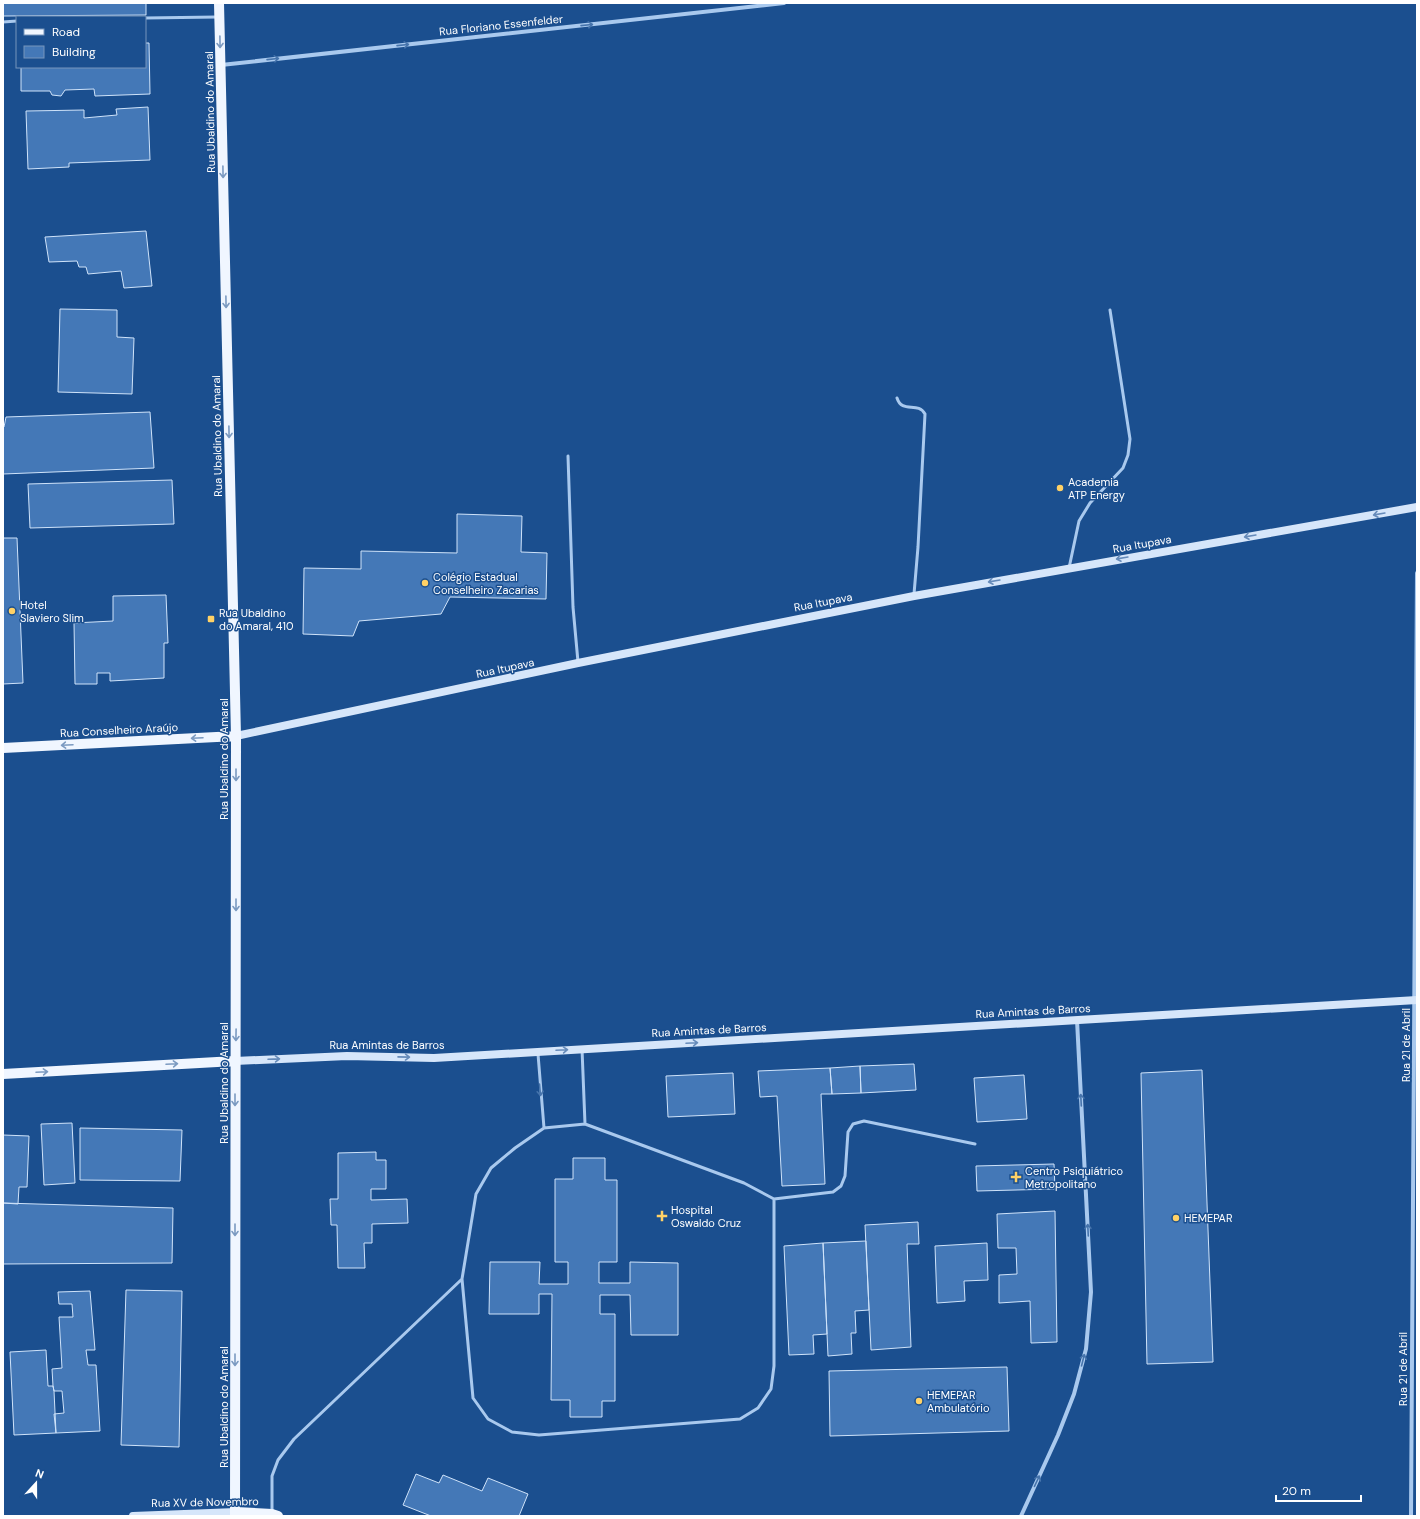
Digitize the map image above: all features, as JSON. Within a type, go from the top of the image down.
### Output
[{"type":"main road","name":"Rua Ubaldino do Amaral","points":[[219,3],[236,736],[236,1514]]},
{"type":"main road","name":"Rua Itupava","points":[[236,736],[578,663],[914,596],[1417,507]]},
{"type":"main road","name":"Rua Conselheiro Araújo","points":[[3,748],[236,736]]},
{"type":"main road","name":"Rua Amintas de Barros","points":[[3,1074],[347,1056],[434,1058],[1416,1000]]},
{"type":"main road","name":"Rua XV de Novembro","points":[[133,1516],[236,1514],[275,1515]]},
{"type":"street","name":"Rua Floriano Essenfelder","points":[[221,65],[784,3]]},
{"type":"street","name":"Rua 21 de Abril","points":[[1411,1516],[1416,1000],[1417,573]]},
{"type":"street","points":[[1021,1516],[1058,1435],[1074,1394],[1086,1349],[1091,1292],[1077,1020]]},
{"type":"street","points":[[1411,1500],[1417,1500]]},
{"type":"lane","points":[[146,18],[220,17]]},
{"type":"lane","points":[[3,22],[16,21]]},
{"type":"lane","points":[[1068,568],[1079,521],[1090,503],[1124,468],[1128,455],[1130,439],[1110,310]]},
{"type":"lane","points":[[897,398],[898,403],[903,407],[919,408],[923,410],[925,414],[914,596]]},
{"type":"lane","points":[[568,456],[573,607],[578,663]]},
{"type":"lane","points":[[582,1049],[585,1124]]},
{"type":"lane","points":[[538,1052],[544,1128]]},
{"type":"lane","points":[[774,1199],[774,1366],[771,1389],[758,1408],[740,1419],[539,1435],[512,1432],[488,1419],[473,1398],[462,1279],[476,1194],[491,1168],[515,1148],[544,1128],[585,1124],[744,1183],[774,1199],[833,1192],[841,1186],[845,1176],[848,1132],[853,1124],[864,1121],[975,1144]]},
{"type":"lane","points":[[275,1515],[272,1476],[278,1460],[294,1439],[462,1279]]},
{"type":"building","points":[[3,3],[146,3],[146,15],[3,16]]},
{"type":"building","points":[[146,43],[149,43],[150,94],[95,96],[94,89],[65,90],[61,96],[52,95],[50,91],[21,91],[21,68],[146,68]]},
{"type":"building","points":[[148,107],[150,160],[69,163],[69,167],[28,169],[26,111],[84,110],[84,118],[117,115],[116,109]]},
{"type":"building","points":[[146,231],[152,286],[124,288],[121,271],[88,274],[86,267],[79,267],[77,261],[49,262],[45,237]]},
{"type":"building","points":[[60,309],[117,310],[117,337],[134,338],[132,394],[58,392]]},
{"type":"building","points":[[150,412],[154,468],[3,474],[3,427],[6,417]]},
{"type":"building","points":[[172,480],[174,524],[30,528],[28,484]]},
{"type":"building","name":"Colégio Estadual Conselheiro Zacarias","points":[[457,514],[522,516],[521,552],[547,553],[546,599],[450,597],[441,614],[359,621],[353,636],[303,634],[304,568],[361,569],[361,551],[457,553]]},
{"type":"building","name":"Hotel Slaviero Slim","points":[[3,538],[17,538],[23,683],[3,684]]},
{"type":"building","points":[[166,595],[168,643],[164,643],[164,678],[110,681],[110,673],[97,673],[97,684],[75,684],[74,623],[113,621],[113,596]]},
{"type":"building","points":[[914,1064],[916,1090],[861,1093],[860,1066]]},
{"type":"building","points":[[860,1066],[861,1093],[832,1094],[830,1068]]},
{"type":"building","points":[[830,1068],[832,1094],[821,1094],[825,1184],[782,1186],[777,1096],[760,1097],[758,1071]]},
{"type":"building","name":"HEMEPAR","points":[[1202,1070],[1213,1362],[1147,1364],[1141,1073]]},
{"type":"building","points":[[733,1073],[735,1114],[668,1117],[666,1076]]},
{"type":"building","points":[[1024,1075],[1027,1119],[977,1122],[974,1078]]},
{"type":"building","points":[[72,1123],[75,1183],[44,1185],[41,1124]]},
{"type":"building","points":[[80,1128],[182,1130],[180,1181],[80,1180]]},
{"type":"building","points":[[3,1135],[29,1136],[27,1187],[19,1187],[18,1204],[3,1203]]},
{"type":"building","points":[[376,1152],[376,1160],[386,1160],[386,1189],[371,1189],[371,1200],[407,1199],[408,1223],[372,1224],[372,1243],[364,1243],[365,1268],[338,1268],[337,1225],[331,1225],[330,1199],[338,1199],[338,1153]]},
{"type":"building","points":[[573,1158],[605,1158],[605,1180],[617,1180],[617,1262],[599,1262],[599,1283],[630,1283],[630,1262],[678,1263],[678,1335],[631,1335],[630,1295],[600,1295],[600,1314],[615,1314],[615,1401],[602,1401],[602,1417],[570,1417],[570,1400],[551,1400],[552,1294],[539,1294],[539,1314],[489,1314],[490,1262],[540,1262],[539,1284],[568,1284],[568,1262],[555,1262],[555,1179],[573,1179]]},
{"type":"building","name":"Centro Psiquiátrico Metropolitano","points":[[1054,1164],[1055,1189],[977,1191],[976,1166]]},
{"type":"building","points":[[3,1203],[173,1208],[172,1263],[3,1264]]},
{"type":"building","points":[[1055,1211],[1057,1342],[1031,1343],[1030,1301],[999,1303],[999,1275],[1017,1274],[1016,1248],[998,1248],[997,1214]]},
{"type":"building","points":[[918,1222],[919,1244],[907,1244],[911,1347],[871,1350],[865,1225]]},
{"type":"building","points":[[866,1241],[869,1310],[855,1311],[856,1333],[851,1333],[852,1354],[828,1356],[823,1243]]},
{"type":"building","points":[[823,1243],[827,1334],[813,1335],[814,1354],[789,1355],[784,1246]]},
{"type":"building","points":[[987,1243],[988,1280],[964,1281],[965,1301],[937,1303],[935,1246]]},
{"type":"building","points":[[126,1290],[182,1291],[179,1447],[121,1445]]},
{"type":"building","points":[[90,1291],[95,1350],[86,1350],[88,1365],[96,1365],[100,1431],[56,1433],[54,1414],[64,1413],[62,1391],[54,1391],[52,1369],[62,1368],[59,1317],[73,1317],[72,1304],[59,1304],[58,1292]]},
{"type":"building","points":[[46,1350],[48,1386],[53,1386],[54,1391],[56,1433],[14,1435],[10,1352]]},
{"type":"building","name":"HEMEPAR Ambulatório","points":[[1007,1367],[1009,1431],[830,1436],[829,1371]]},
{"type":"building","points":[[416,1474],[439,1483],[443,1475],[482,1491],[488,1478],[528,1494],[519,1516],[431,1516],[403,1505]]},
{"type":"place","name":"Academia ATP Energy","points":[[1060,488]]},
{"type":"place","name":"Colégio Estadual Conselheiro Zacarias","points":[[425,583]]},
{"type":"place","name":"Hotel Slaviero Slim","points":[[12,611]]},
{"type":"place","name":"Rua Ubaldino do Amaral, 410","points":[[211,619]]},
{"type":"place","name":"Centro Psiquiátrico Metropolitano","points":[[1016,1177]]},
{"type":"place","name":"Hospital Oswaldo Cruz","points":[[662,1216]]},
{"type":"place","name":"HEMEPAR","points":[[1176,1218]]},
{"type":"place","name":"HEMEPAR Ambulatório","points":[[919,1401]]}]
